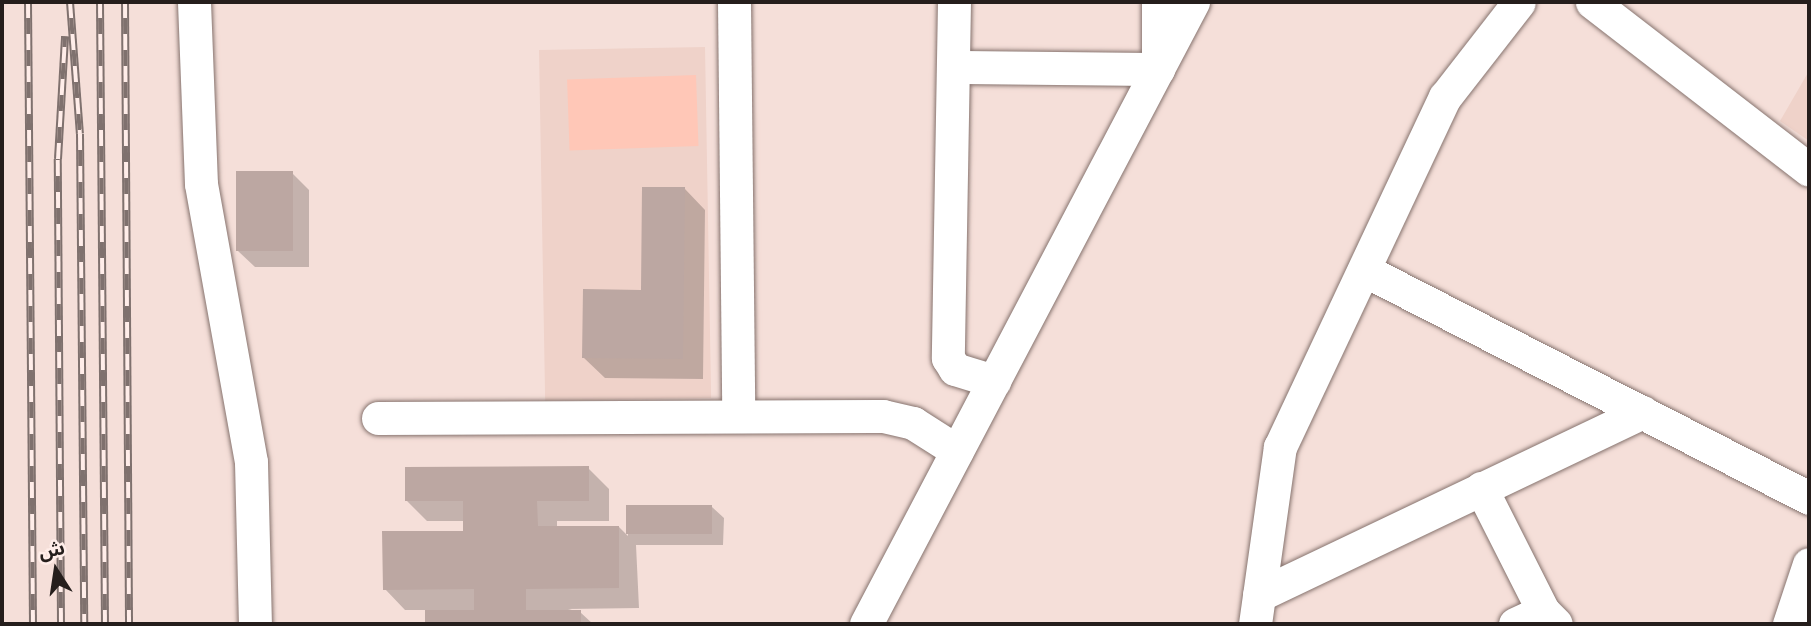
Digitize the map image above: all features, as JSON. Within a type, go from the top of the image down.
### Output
[{"type":"street","points":[[194,2],[201,184],[251,462],[255,624]]},
{"type":"street","points":[[734,2],[738,415]]},
{"type":"street","points":[[954,2],[948,358],[955,369],[994,381]]},
{"type":"street","points":[[1158,2],[1158,69]]},
{"type":"street","points":[[866,624],[1193,2]]},
{"type":"street","points":[[1257,609],[1280,447],[1445,97],[1519,2]]},
{"type":"street","points":[[1592,2],[1809,170]]},
{"type":"street","points":[[955,67],[1158,69]]},
{"type":"street","points":[[1364,270],[1809,498]]},
{"type":"street","points":[[1257,609],[1481,488],[1643,412]]},
{"type":"street","points":[[378,418],[883,416],[913,423],[957,451]]},
{"type":"street","points":[[1481,488],[1538,620]]},
{"type":"street","points":[[1790,624],[1809,564]]},
{"type":"shaded area","points":[[705,47],[711,398],[545,401],[539,50]]},
{"type":"shaded area","points":[[1809,71],[1809,141],[1780,121]]},
{"type":"shaded area","points":[[696,75],[698,146],[570,150],[567,80]]},
{"type":"building","points":[[236,171],[293,171],[293,251],[236,251]]},
{"type":"building","points":[[642,187],[685,187],[683,359],[582,358],[583,289],[641,290]]},
{"type":"building","points":[[589,466],[589,501],[537,501],[538,526],[619,526],[619,588],[526,589],[526,610],[581,610],[581,624],[425,624],[425,610],[474,610],[474,589],[383,590],[382,531],[463,531],[463,501],[405,501],[405,467]]},
{"type":"building","points":[[626,505],[712,505],[712,534],[626,534]]},
{"type":"railway","points":[[28,2],[33,624]]},
{"type":"railway","points":[[70,2],[80,134],[84,624]]},
{"type":"railway","points":[[100,2],[105,624]]},
{"type":"railway","points":[[125,2],[129,624]]},
{"type":"railway","points":[[61,624],[58,159],[65,36]]}]
